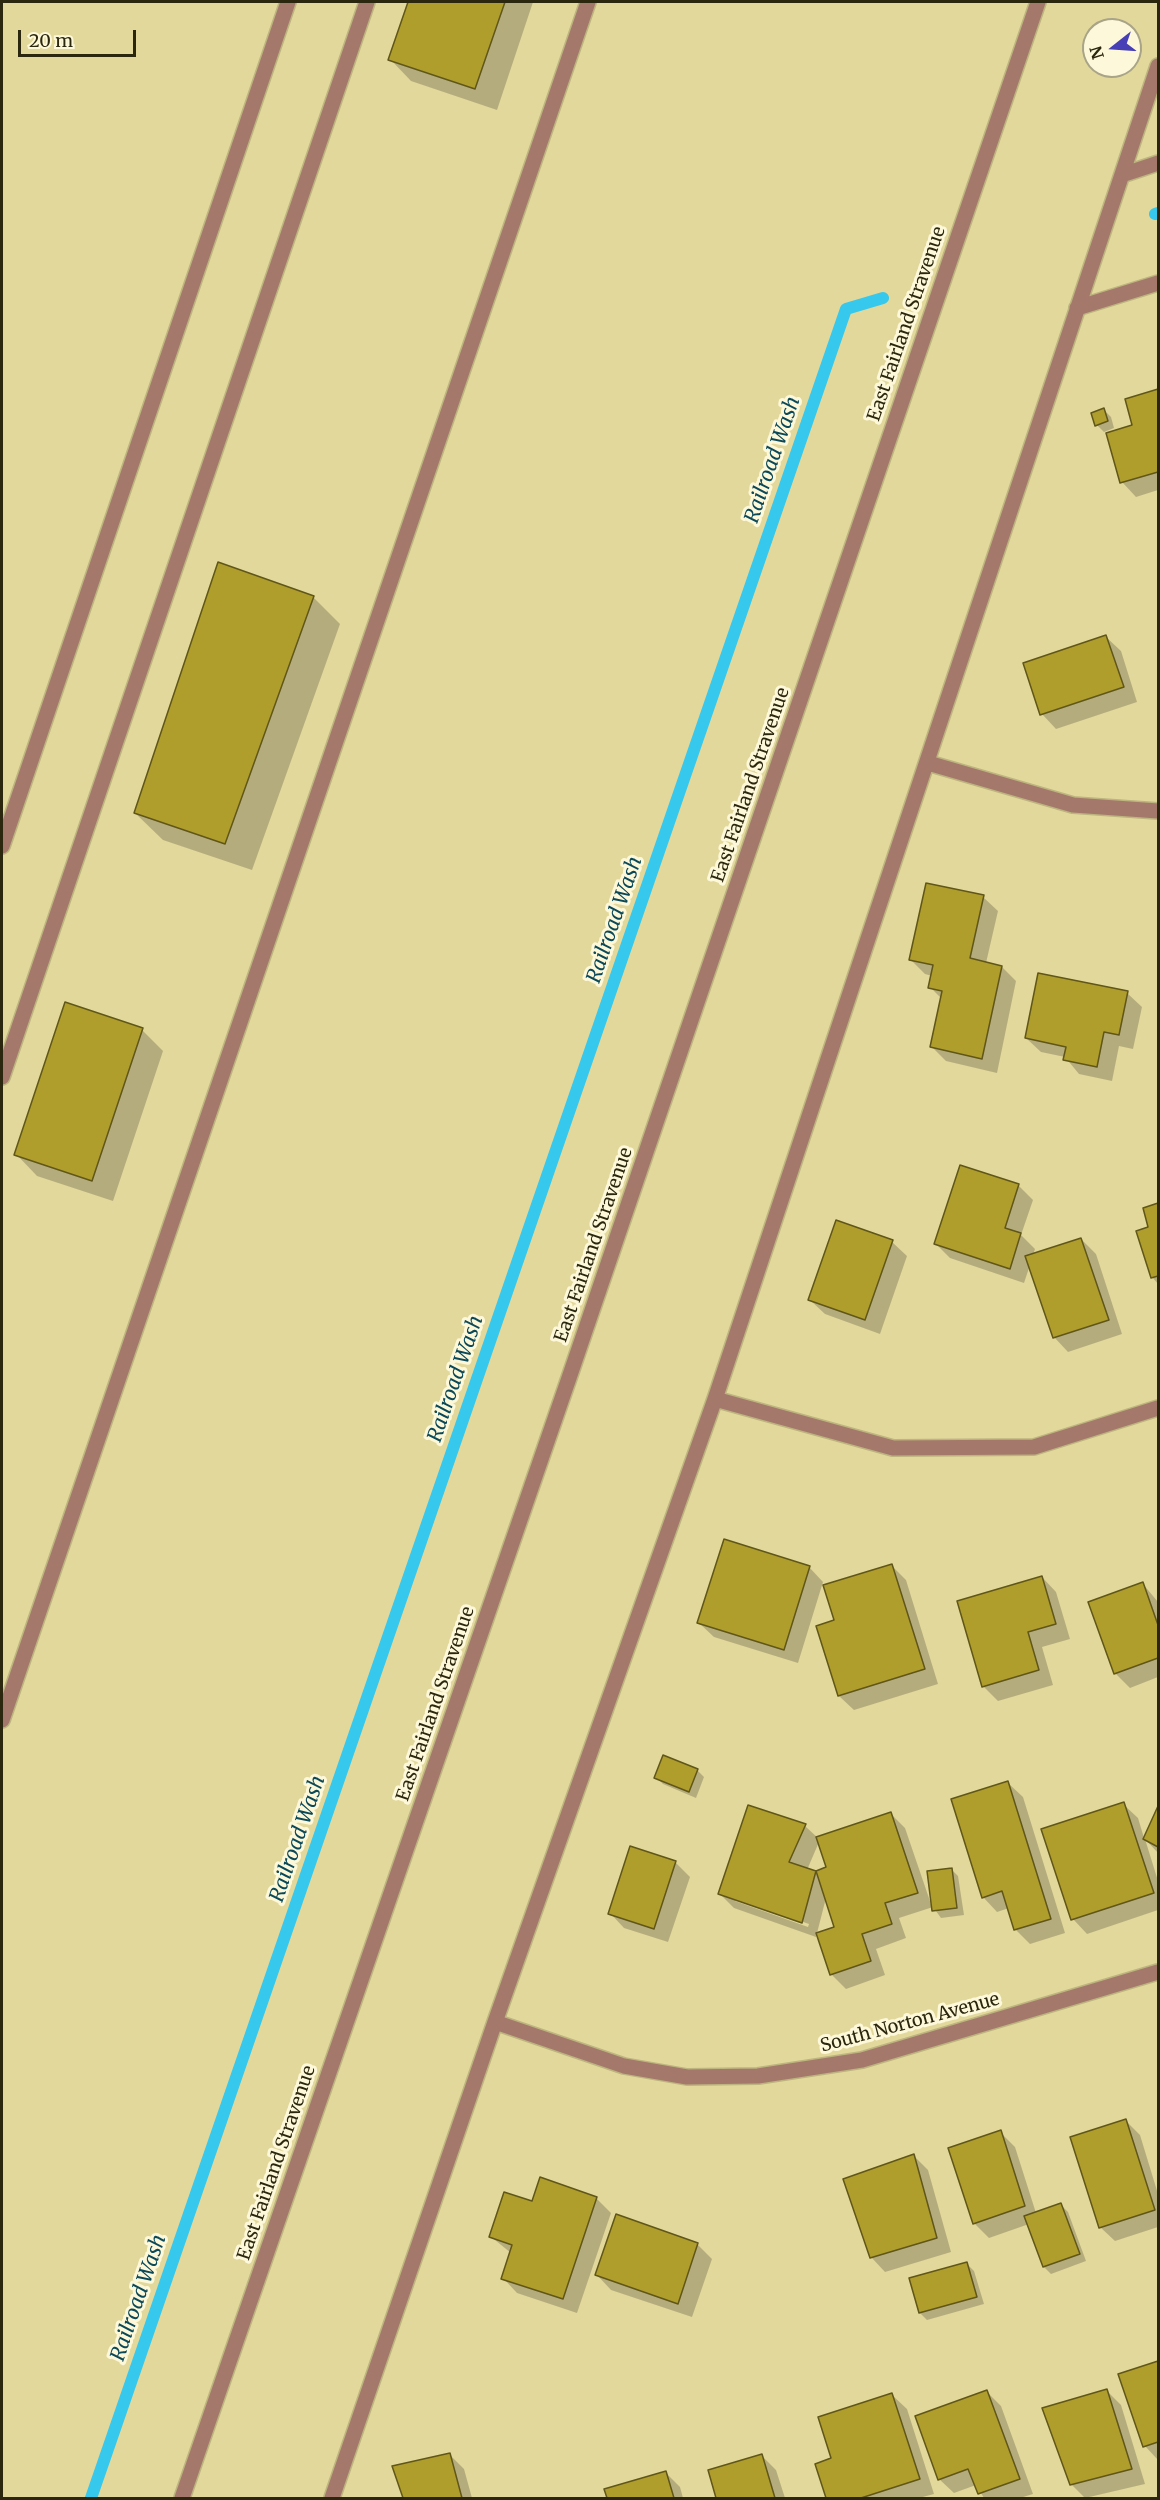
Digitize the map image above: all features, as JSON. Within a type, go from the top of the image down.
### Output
[{"type":"street","points":[[2,846],[288,2]]},
{"type":"street","points":[[2,1077],[367,2]]},
{"type":"street","points":[[2,1720],[588,2]]},
{"type":"street","name":"East Fairland Stravenue","points":[[182,2499],[573,1367],[1038,2]]},
{"type":"street","points":[[332,2499],[495,2022],[715,1399],[1158,66]]},
{"type":"street","points":[[1122,175],[1158,163]]},
{"type":"street","points":[[1077,308],[1158,283]]},
{"type":"street","points":[[928,763],[1073,805],[1158,811]]},
{"type":"street","points":[[715,1399],[893,1448],[1034,1447],[1158,1408]]},
{"type":"street","name":"South Norton Avenue","points":[[495,2022],[624,2066],[687,2077],[758,2076],[862,2060],[1158,1972]]},
{"type":"building","points":[[408,2],[505,2],[475,89],[388,60]]},
{"type":"building","points":[[1158,389],[1158,472],[1120,483],[1106,433],[1132,425],[1125,399]]},
{"type":"building","points":[[1104,408],[1108,421],[1095,426],[1091,413]]},
{"type":"building","points":[[218,562],[314,596],[225,844],[134,813]]},
{"type":"building","points":[[1106,635],[1124,687],[1040,715],[1023,663]]},
{"type":"building","points":[[926,883],[984,895],[970,958],[1002,966],[982,1059],[930,1047],[942,991],[928,988],[933,965],[909,960]]},
{"type":"building","points":[[1038,973],[1128,991],[1119,1035],[1104,1032],[1097,1067],[1063,1060],[1066,1047],[1025,1038]]},
{"type":"building","points":[[65,1002],[143,1028],[92,1181],[14,1155]]},
{"type":"building","points":[[960,1165],[1019,1184],[1005,1228],[1021,1233],[1010,1269],[934,1244]]},
{"type":"building","points":[[1158,1203],[1158,1276],[1151,1278],[1136,1231],[1148,1227],[1143,1208]]},
{"type":"building","points":[[836,1220],[893,1240],[865,1320],[808,1300]]},
{"type":"building","points":[[1081,1238],[1109,1320],[1053,1338],[1025,1256]]},
{"type":"building","points":[[724,1539],[810,1566],[784,1650],[697,1623]]},
{"type":"building","points":[[892,1564],[925,1669],[838,1696],[816,1626],[834,1620],[823,1585]]},
{"type":"building","points":[[1042,1576],[1056,1624],[1028,1632],[1039,1670],[982,1687],[957,1601]]},
{"type":"building","points":[[1143,1582],[1158,1625],[1158,1658],[1114,1674],[1088,1602]]},
{"type":"building","points":[[663,1755],[698,1769],[689,1792],[654,1778]]},
{"type":"building","points":[[1008,1781],[1051,1919],[1014,1930],[1002,1891],[982,1898],[951,1799]]},
{"type":"building","points":[[1124,1802],[1154,1893],[1071,1920],[1041,1829]]},
{"type":"building","points":[[748,1805],[806,1824],[789,1862],[816,1871],[802,1923],[718,1894]]},
{"type":"building","points":[[1158,1806],[1158,1847],[1143,1839]]},
{"type":"building","points":[[891,1812],[918,1893],[885,1903],[892,1924],[862,1934],[871,1961],[830,1975],[816,1933],[834,1927],[816,1871],[826,1867],[816,1837]]},
{"type":"building","points":[[630,1846],[676,1861],[654,1929],[608,1914]]},
{"type":"building","points":[[952,1868],[957,1908],[932,1911],[927,1871]]},
{"type":"building","points":[[1126,2119],[1155,2210],[1099,2228],[1070,2137]]},
{"type":"building","points":[[1001,2130],[1025,2206],[973,2224],[948,2148]]},
{"type":"building","points":[[914,2154],[937,2238],[870,2258],[843,2179]]},
{"type":"building","points":[[540,2177],[597,2197],[563,2299],[501,2279],[512,2245],[489,2237],[504,2192],[532,2201]]},
{"type":"building","points":[[1061,2203],[1080,2254],[1043,2267],[1024,2216]]},
{"type":"building","points":[[616,2214],[698,2243],[678,2304],[595,2275]]},
{"type":"building","points":[[967,2262],[977,2297],[919,2313],[909,2278]]},
{"type":"building","points":[[1158,2361],[1158,2442],[1143,2447],[1118,2374]]},
{"type":"building","points":[[1107,2389],[1132,2469],[1070,2485],[1042,2408]]},
{"type":"building","points":[[987,2390],[1020,2479],[978,2494],[968,2469],[938,2480],[915,2416]]},
{"type":"building","points":[[892,2393],[920,2479],[861,2498],[826,2498],[815,2464],[831,2458],[818,2417]]},
{"type":"building","points":[[450,2453],[462,2498],[403,2498],[392,2466]]},
{"type":"building","points":[[762,2454],[775,2498],[716,2498],[708,2470]]},
{"type":"building","points":[[666,2471],[674,2498],[607,2498],[604,2489]]},
{"type":"waterway","name":"Railroad Wash","points":[[91,2498],[846,309],[883,298]]}]
